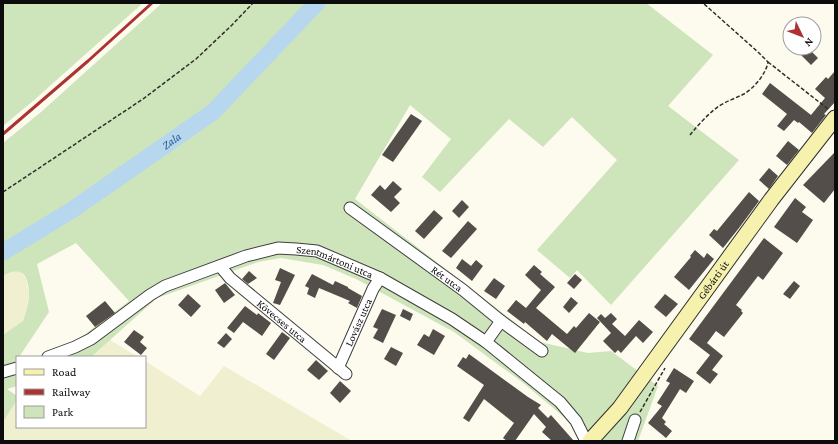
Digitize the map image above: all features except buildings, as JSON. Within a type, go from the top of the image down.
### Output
[{"type":"main road","name":"Gébárti út","points":[[590,441],[620,408],[832,114]]},
{"type":"street","name":"Rét utca","points":[[350,208],[463,290],[501,322],[542,351]]},
{"type":"street","name":"Szentmártoni utca","points":[[51,356],[91,339],[150,295],[165,286],[246,256],[278,248],[296,248],[317,251],[380,278],[452,319],[486,342],[560,402],[576,421],[586,441]]},
{"type":"street","name":"Kövecses utca","points":[[220,266],[230,278],[342,371]]},
{"type":"street","name":"Lovász utca","points":[[342,371],[373,289],[380,278]]},
{"type":"street","points":[[486,342],[501,322]]},
{"type":"street","points":[[3,372],[16,368]]},
{"type":"street","points":[[628,441],[635,420]]},
{"type":"path","points":[[3,192],[143,98],[196,58],[232,25],[253,3]]},
{"type":"path","points":[[703,3],[768,62],[832,114]]},
{"type":"path","points":[[690,135],[700,123],[718,107],[731,99],[746,93],[764,74],[768,62]]},
{"type":"green space","points":[[3,3],[143,3],[3,126]]},
{"type":"green space","points":[[162,3],[646,3],[713,55],[668,106],[739,160],[611,305],[577,270],[570,278],[537,250],[617,160],[572,117],[543,147],[509,119],[440,192],[422,177],[451,139],[410,105],[355,199],[540,342],[588,353],[611,351],[658,386],[638,441],[577,441],[579,439],[575,428],[558,412],[522,382],[454,332],[356,279],[323,265],[281,258],[258,262],[157,298],[92,356],[40,356],[72,344],[129,301],[76,243],[37,264],[49,312],[20,356],[16,356],[16,360],[13,365],[16,364],[16,386],[7,389],[16,395],[16,402],[3,422],[3,335],[23,321],[29,293],[27,281],[22,273],[15,271],[3,276],[3,143],[41,112]]},
{"type":"green space","points":[[16,270],[20,271],[26,279],[29,294],[26,312],[23,321],[3,335],[3,276]]},
{"type":"green space","points":[[110,340],[136,356],[92,356]]},
{"type":"green space","points":[[146,362],[200,396],[224,366],[352,441],[3,441],[3,422],[16,402],[16,428],[146,428]]},
{"type":"waterway","name":"Zala","points":[[3,252],[72,210],[213,112],[317,3]]},
{"type":"railway","points":[[3,134],[88,61],[152,3]]}]
